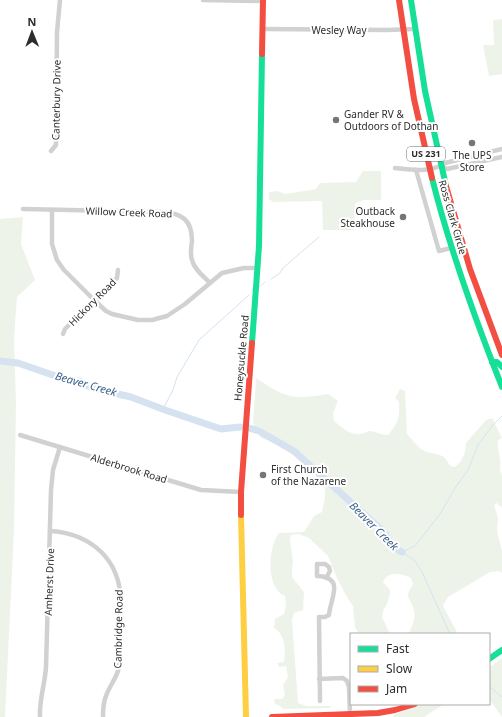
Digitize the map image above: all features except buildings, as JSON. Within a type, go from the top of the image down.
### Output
[{"type":"main road","name":"Honeysuckle Road","points":[[246,717],[241,550],[241,492],[243,445],[258,268],[261,178],[263,0]]},
{"type":"main road","name":"Ross Clark Circle","points":[[399,0],[402,30],[415,104],[429,169],[451,248],[484,343],[502,387]]},
{"type":"main road","name":"Ross Clark Circle","points":[[411,0],[425,88],[441,166],[469,264],[501,353]]},
{"type":"main road","points":[[484,343],[493,351],[501,353]]},
{"type":"main road","points":[[492,362],[497,362],[502,367]]},
{"type":"main road","points":[[490,658],[502,650]]},
{"type":"main road","points":[[272,717],[388,712],[412,705]]},
{"type":"street","name":"Canterbury Drive","points":[[51,151],[56,145],[57,32],[60,0]]},
{"type":"street","points":[[203,0],[263,0]]},
{"type":"street","name":"Wesley Way","points":[[262,29],[415,29]]},
{"type":"street","points":[[395,168],[416,170],[429,169],[441,166],[445,162],[502,149]]},
{"type":"street","points":[[441,166],[447,169],[502,157]]},
{"type":"street","points":[[416,170],[439,251],[451,248]]},
{"type":"street","name":"Willow Creek Road","points":[[23,209],[176,213],[186,219],[189,224],[193,263],[210,282]]},
{"type":"street","points":[[52,210],[52,244],[54,255],[64,270],[106,311],[112,314],[130,319],[152,320],[167,316],[176,311],[217,276],[227,271],[244,268],[258,268]]},
{"type":"street","name":"Hickory Road","points":[[63,334],[65,329],[117,278],[118,270]]},
{"type":"street","name":"Alderbrook Road","points":[[20,435],[201,490],[241,492]]},
{"type":"street","name":"Amherst Drive","points":[[40,717],[40,704],[46,667],[52,480],[60,447]]},
{"type":"street","name":"Cambridge Road","points":[[50,531],[75,535],[89,542],[104,555],[114,569],[116,576],[120,598],[119,664],[115,679],[105,697],[103,717]]},
{"type":"street","points":[[320,701],[318,617],[325,617],[329,614],[335,589],[332,582],[326,578]]},
{"type":"street","points":[[320,679],[343,678],[347,681],[349,687],[350,714]]},
{"type":"shaded area","points":[[502,19],[502,74],[489,76],[483,45],[494,45],[493,20]]},
{"type":"shaded area","points":[[363,171],[381,171],[381,200],[363,200],[355,204],[354,230],[323,230],[322,201],[273,202],[269,199],[269,192],[277,191],[286,194],[316,189],[320,183],[356,182]]},
{"type":"shaded area","points":[[23,217],[21,244],[35,280],[17,297],[14,338],[16,404],[14,530],[5,717],[0,717],[0,219]]},
{"type":"shaded area","points":[[256,378],[275,390],[290,396],[306,397],[328,394],[338,401],[333,413],[334,421],[346,430],[356,434],[362,434],[369,431],[388,435],[396,424],[399,416],[399,402],[395,398],[400,389],[405,391],[407,434],[421,449],[442,456],[450,466],[455,467],[461,461],[465,452],[466,443],[486,420],[492,418],[502,438],[498,440],[498,447],[502,476],[502,508],[497,503],[494,505],[498,518],[497,531],[502,551],[502,573],[499,571],[490,572],[448,597],[443,606],[457,633],[409,633],[413,623],[414,611],[408,595],[413,584],[411,578],[404,575],[392,574],[385,578],[383,582],[390,590],[390,595],[382,617],[390,633],[358,633],[355,627],[353,606],[337,578],[328,556],[309,538],[298,534],[291,535],[290,540],[293,562],[292,577],[304,592],[303,610],[294,613],[292,620],[298,703],[307,706],[331,706],[331,708],[283,709],[275,704],[274,699],[282,699],[285,695],[283,685],[288,677],[286,666],[279,667],[277,663],[284,662],[285,648],[283,638],[274,628],[275,619],[284,614],[286,605],[285,596],[279,592],[274,585],[271,576],[270,567],[272,548],[279,533],[304,532],[314,516],[322,512],[325,490],[323,484],[305,464],[282,447],[261,438],[253,423]]},
{"type":"shaded area","points":[[502,658],[502,717],[490,700],[490,667]]},
{"type":"shaded area","points":[[421,705],[442,705],[424,717],[393,717],[395,714]]},
{"type":"waterway","points":[[271,279],[280,273],[283,268],[319,237]]},
{"type":"waterway","points":[[261,286],[265,282]]},
{"type":"waterway","points":[[163,409],[173,390],[177,377],[199,340],[249,295]]},
{"type":"waterway","name":"Beaver Creek","points":[[0,361],[18,363],[70,381],[80,381],[90,387],[131,397],[221,429],[240,427]]},
{"type":"waterway","points":[[402,552],[415,546],[440,514],[455,488],[468,470],[478,445],[492,426],[502,416]]},
{"type":"waterway","name":"Beaver Creek","points":[[249,428],[259,431],[294,451],[385,533],[392,546],[402,552]]},
{"type":"waterway","name":"Beaver Creek","points":[[402,552],[415,561],[422,572],[450,633]]},
{"type":"waterway","name":"Beaver Creek","points":[[490,687],[502,697]]},
{"type":"traffic: fast","points":[[411,0],[425,91],[446,186]]},
{"type":"traffic: fast","points":[[252,343],[259,246],[262,54]]},
{"type":"traffic: fast","points":[[432,178],[464,284],[502,387]]},
{"type":"traffic: fast","points":[[492,362],[497,362],[502,367]]},
{"type":"traffic: fast","points":[[490,658],[502,650]]},
{"type":"traffic: slow","points":[[241,515],[246,717]]},
{"type":"traffic: jam","points":[[262,54],[263,0]]},
{"type":"traffic: jam","points":[[399,0],[414,99],[432,178]]},
{"type":"traffic: jam","points":[[446,186],[470,269],[502,355]]},
{"type":"traffic: jam","points":[[241,515],[241,492],[252,343]]},
{"type":"traffic: jam","points":[[272,717],[378,713],[412,705]]},
{"type":"place","name":"Gander RV & Outdoors of Dothan","points":[[336,120]]},
{"type":"place","name":"The UPS Store","points":[[472,143]]},
{"type":"place","name":"Outback Steakhouse","points":[[403,217]]},
{"type":"place","name":"First Church of the Nazarene","points":[[263,475]]}]
